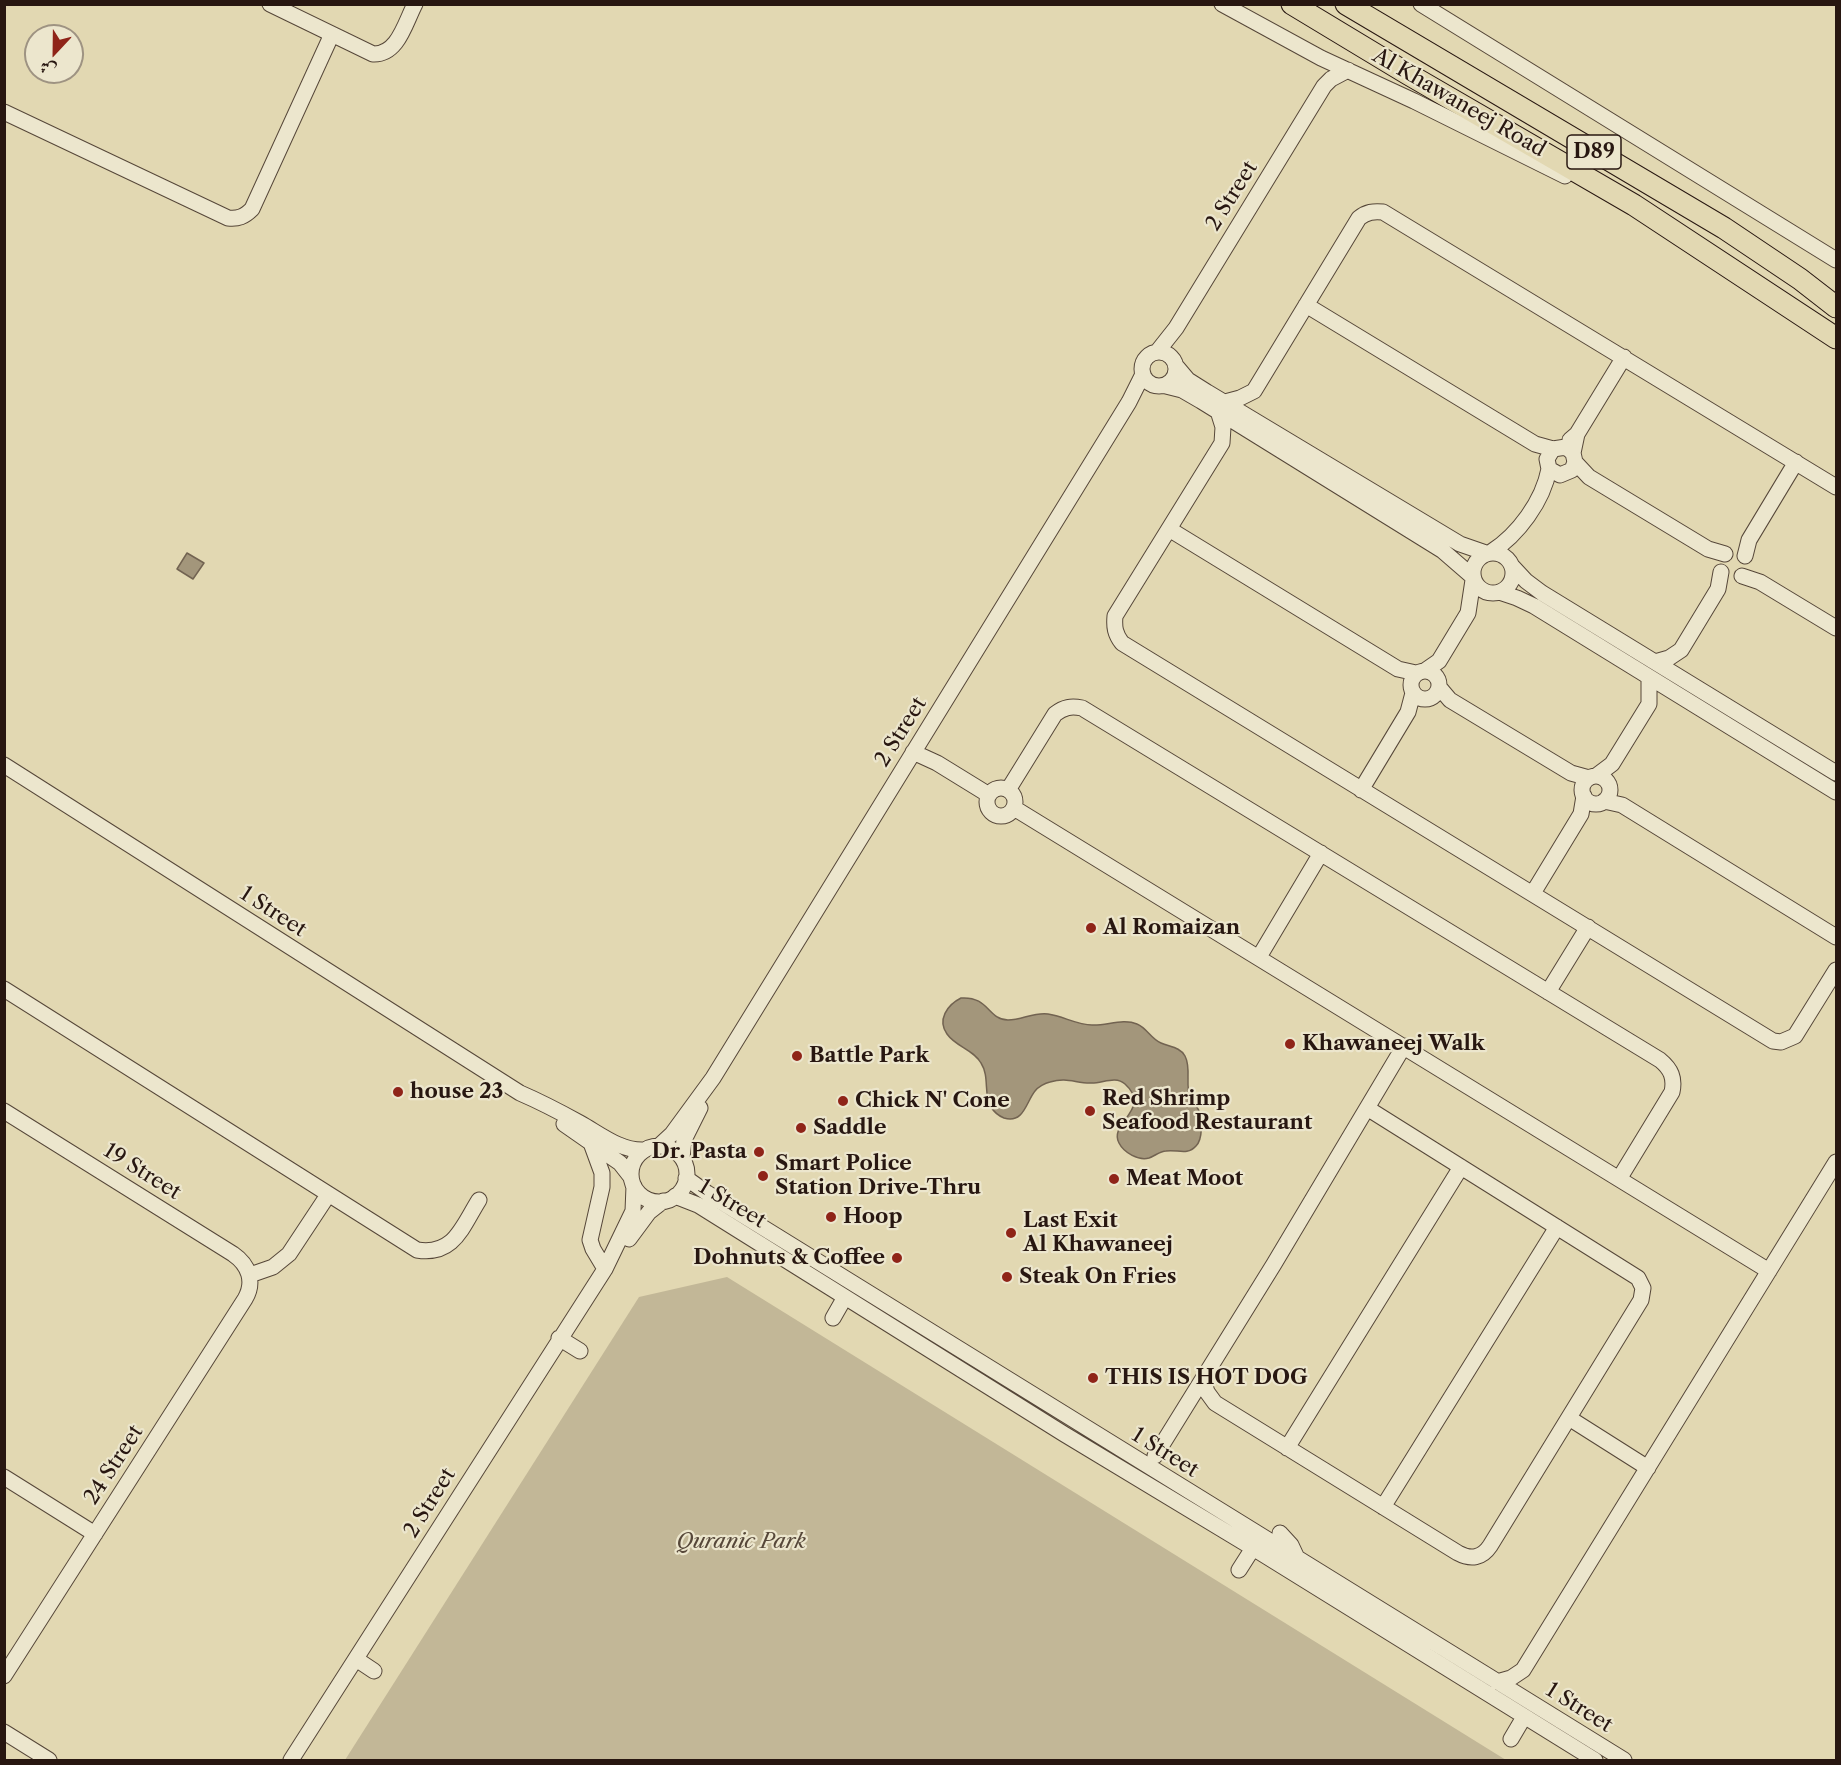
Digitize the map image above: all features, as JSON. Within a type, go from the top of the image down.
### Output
[{"type":"highway","name":"Al Khawaneej Road","points":[[1292,4],[1634,205],[1836,338]]},
{"type":"highway","name":"Al Khawaneej Road","points":[[1346,4],[1724,228],[1836,306]]},
{"type":"street","points":[[270,4],[373,54],[387,52],[393,48],[415,4]]},
{"type":"street","points":[[1222,4],[1321,58],[1608,198],[1634,205]]},
{"type":"street","points":[[1421,4],[1836,260]]},
{"type":"street","points":[[4,112],[228,218],[237,218],[252,209],[332,34]]},
{"type":"street","points":[[1321,58],[1324,67],[1324,86]]},
{"type":"street","name":"2 Street","points":[[1157,352],[1176,328],[1324,86],[1330,79],[1348,70]]},
{"type":"street","points":[[1836,487],[1383,212],[1366,213],[1359,218],[1254,391],[1257,428],[1443,551],[1483,590],[1517,598],[1534,606],[1836,792]]},
{"type":"street","points":[[1306,305],[1836,628]]},
{"type":"street","name":"2 Street","points":[[1175,362],[1176,328]]},
{"type":"street","points":[[1836,773],[1534,588],[1500,553],[1488,553],[1460,544],[1221,407],[1182,390],[1148,382],[1143,374],[1143,362],[1149,355],[1157,352],[1166,353],[1188,380],[1221,407],[1222,443],[1115,616],[1116,635],[1122,643],[1773,1041],[1781,1042],[1795,1036],[1836,970]]},
{"type":"street","points":[[1361,790],[1468,613],[1475,563],[1518,530],[1624,357]]},
{"type":"street","points":[[1161,386],[1173,380],[1175,362]]},
{"type":"street","name":"2 Street","points":[[651,1148],[672,1134],[709,1084],[1129,402],[1143,374]]},
{"type":"street","name":"2 Street","points":[[1129,402],[1161,386]]},
{"type":"street","points":[[1221,407],[1254,391]]},
{"type":"street","points":[[1222,443],[1257,428]]},
{"type":"street","points":[[1655,662],[1669,658],[1681,650],[1796,462]]},
{"type":"street","points":[[1169,529],[1398,669],[1426,682],[1450,700],[1836,937]]},
{"type":"street","points":[[1468,613],[1511,582],[1518,530]]},
{"type":"street","points":[[1681,650],[1682,679]]},
{"type":"street","points":[[1533,893],[1649,704],[1649,677]]},
{"type":"street","points":[[1649,704],[1676,694]]},
{"type":"street","points":[[1008,789],[1054,714],[1063,708],[1072,706],[1082,708],[1660,1060],[1672,1074],[1674,1083],[1672,1092],[1619,1179]]},
{"type":"street","points":[[915,749],[989,795]]},
{"type":"street","name":"1 Street","points":[[4,765],[520,1093],[620,1163],[632,1181]]},
{"type":"street","points":[[998,788],[1008,789],[1015,797],[1014,808],[1004,815],[995,814],[987,804],[989,795],[998,788]]},
{"type":"street","points":[[1014,808],[1769,1271]]},
{"type":"street","points":[[1259,957],[1321,853]]},
{"type":"street","points":[[1548,992],[1588,927]]},
{"type":"street","points":[[4,989],[417,1250],[429,1252],[442,1249],[453,1242],[479,1200]]},
{"type":"street","points":[[1155,1456],[1404,1046]]},
{"type":"street","name":"2 Street","points":[[682,1158],[684,1140],[709,1084]]},
{"type":"street","name":"1 Street","points":[[520,1093],[548,1105],[619,1146],[637,1150],[651,1148]]},
{"type":"street","points":[[1203,1379],[1207,1392],[1215,1403],[1464,1556],[1476,1557],[1490,1546],[1641,1300],[1643,1288],[1638,1278],[1367,1108]]},
{"type":"street","name":"19 Street","points":[[4,1111],[233,1254],[243,1263],[250,1275]]},
{"type":"street","points":[[591,1143],[602,1173],[602,1187],[590,1240],[605,1269]]},
{"type":"street","points":[[651,1148],[672,1149],[682,1158],[686,1167],[683,1188],[669,1199],[646,1198],[632,1181],[633,1165],[651,1148]]},
{"type":"street","points":[[1497,1682],[1511,1678],[1523,1670],[1836,1162]]},
{"type":"street","points":[[1287,1448],[1461,1167]]},
{"type":"street","name":"1 Street","points":[[686,1178],[1624,1761]]},
{"type":"street","name":"2 Street","points":[[605,1269],[633,1211],[632,1181]]},
{"type":"street","points":[[250,1275],[273,1267],[289,1254],[328,1195]]},
{"type":"street","name":"2 Street","points":[[291,1761],[605,1269],[655,1206],[669,1199]]},
{"type":"street","name":"1 Street","points":[[669,1199],[698,1205],[1594,1761]]},
{"type":"street","points":[[1383,1507],[1557,1227]]},
{"type":"street","name":"24 Street","points":[[4,1676],[248,1294],[250,1275]]},
{"type":"street","points":[[833,1318],[845,1297]]},
{"type":"street","points":[[560,1338],[580,1351]]},
{"type":"street","points":[[1188,1404],[1215,1403]]},
{"type":"street","points":[[1569,1418],[1648,1468]]},
{"type":"street","points":[[4,1477],[95,1534]]},
{"type":"street","points":[[1280,1533],[1291,1545],[1298,1560]]},
{"type":"street","points":[[1239,1570],[1253,1548]]},
{"type":"street","points":[[356,1659],[374,1671]]},
{"type":"street","points":[[1523,1670],[1524,1699]]},
{"type":"street","points":[[1511,1739],[1524,1717]]},
{"type":"street","points":[[4,1732],[49,1761]]},
{"type":"green space","name":"Quranic Park","points":[[727,1277],[1506,1760],[345,1760],[639,1297]]},
{"type":"shaded area","points":[[187,553],[204,563],[193,579],[177,569]]},
{"type":"shaded area","points":[[961,998],[977,1001],[996,1016],[1008,1020],[1043,1014],[1086,1025],[1132,1022],[1158,1041],[1178,1049],[1187,1061],[1189,1095],[1201,1120],[1201,1134],[1198,1143],[1189,1151],[1164,1151],[1145,1159],[1128,1153],[1121,1147],[1117,1136],[1133,1108],[1134,1101],[1132,1093],[1125,1084],[1117,1080],[1085,1083],[1061,1080],[1048,1083],[1035,1091],[1024,1111],[1016,1118],[1000,1116],[991,1107],[987,1097],[984,1068],[978,1058],[955,1042],[944,1029],[945,1013]]},
{"type":"place","name":"Al Romaizan","points":[[1091,928]]},
{"type":"place","name":"Khawaneej Walk","points":[[1290,1044]]},
{"type":"place","name":"Battle Park","points":[[797,1056]]},
{"type":"place","name":"house 23","points":[[398,1092]]},
{"type":"place","name":"Chick N' Cone","points":[[843,1101]]},
{"type":"place","name":"Red Shrimp Seafood Restaurant","points":[[1090,1111]]},
{"type":"place","name":"Saddle","points":[[801,1128]]},
{"type":"place","name":"Dr. Pasta","points":[[759,1152]]},
{"type":"place","name":"Smart Police Station Drive-Thru","points":[[763,1176]]},
{"type":"place","name":"Meat Moot","points":[[1114,1179]]},
{"type":"place","name":"Hoop","points":[[831,1217]]},
{"type":"place","name":"Last Exit Al Khawaneej","points":[[1011,1233]]},
{"type":"place","name":"Dohnuts & Coffee","points":[[897,1258]]},
{"type":"place","name":"Steak On Fries","points":[[1007,1277]]},
{"type":"place","name":"THIS IS HOT DOG","points":[[1093,1378]]}]
